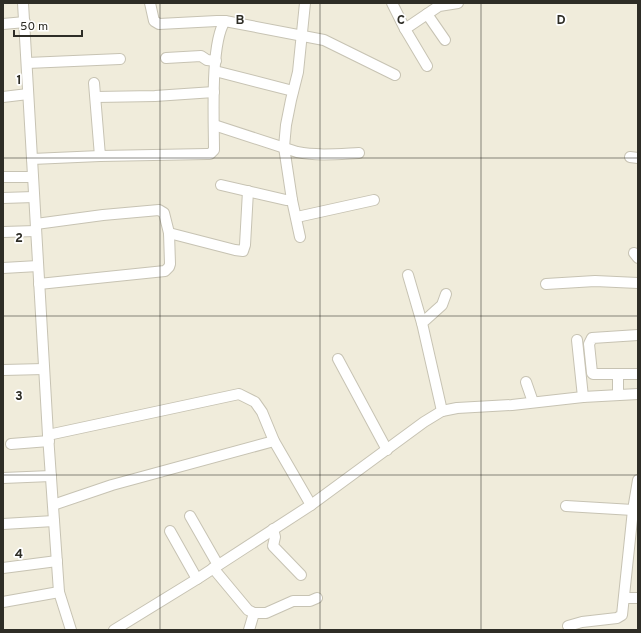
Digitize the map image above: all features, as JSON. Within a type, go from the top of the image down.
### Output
[{"type":"street","points":[[23,3],[48,438],[59,592],[71,630]]},
{"type":"street","points":[[150,3],[154,21],[159,24],[211,21],[225,22],[324,40],[395,75]]},
{"type":"street","points":[[300,237],[297,217],[292,200],[284,147],[286,125],[298,72],[303,36],[305,3]]},
{"type":"street","points":[[392,3],[405,30],[427,66]]},
{"type":"street","points":[[405,30],[439,6],[458,3]]},
{"type":"street","points":[[427,14],[445,40]]},
{"type":"street","points":[[3,24],[25,22]]},
{"type":"street","points":[[32,159],[210,154],[214,150],[215,66],[219,33],[221,26],[225,22]]},
{"type":"street","points":[[166,58],[201,56],[215,66],[293,91]]},
{"type":"street","points":[[27,63],[120,59]]},
{"type":"street","points":[[94,83],[100,156]]},
{"type":"street","points":[[96,97],[155,96],[214,92]]},
{"type":"street","points":[[3,97],[28,94]]},
{"type":"street","points":[[214,125],[308,154],[326,155],[359,153]]},
{"type":"street","points":[[3,177],[33,177]]},
{"type":"street","points":[[221,185],[286,200],[292,200]]},
{"type":"street","points":[[169,232],[243,251],[245,245],[248,191]]},
{"type":"street","points":[[3,198],[34,197]]},
{"type":"street","points":[[297,217],[374,200]]},
{"type":"street","points":[[3,232],[103,215],[160,210],[164,213],[169,232],[170,264],[167,270],[39,284]]},
{"type":"street","points":[[3,268],[38,266]]},
{"type":"street","points":[[408,275],[422,323],[442,411]]},
{"type":"street","points":[[546,284],[595,281],[638,283]]},
{"type":"street","points":[[422,323],[442,305],[446,294]]},
{"type":"street","points":[[638,335],[592,338],[589,344],[593,374],[638,374]]},
{"type":"street","points":[[577,340],[583,397]]},
{"type":"street","points":[[338,359],[386,450]]},
{"type":"street","points":[[3,370],[44,369]]},
{"type":"street","points":[[618,374],[618,395]]},
{"type":"street","points":[[526,382],[533,402]]},
{"type":"street","points":[[11,444],[48,438],[239,394],[255,402],[262,412],[274,441],[311,505]]},
{"type":"street","points":[[114,630],[197,579],[311,505],[424,422],[442,411],[457,408],[583,397],[638,394]]},
{"type":"street","points":[[53,505],[112,486],[274,441]]},
{"type":"street","points":[[3,478],[51,476]]},
{"type":"street","points":[[568,626],[582,622],[620,617],[622,615],[633,510],[638,484]]},
{"type":"street","points":[[566,506],[633,510]]},
{"type":"street","points":[[190,516],[216,566],[248,610],[254,613],[266,613],[293,601],[310,601],[318,598]]},
{"type":"street","points":[[3,524],[54,521]]},
{"type":"street","points":[[273,529],[275,537],[273,546],[301,575]]},
{"type":"street","points":[[170,531],[197,579]]},
{"type":"street","points":[[3,568],[57,561]]},
{"type":"street","points":[[3,602],[59,592]]},
{"type":"street","points":[[624,598],[638,598]]},
{"type":"street","points":[[249,630],[254,613]]}]
